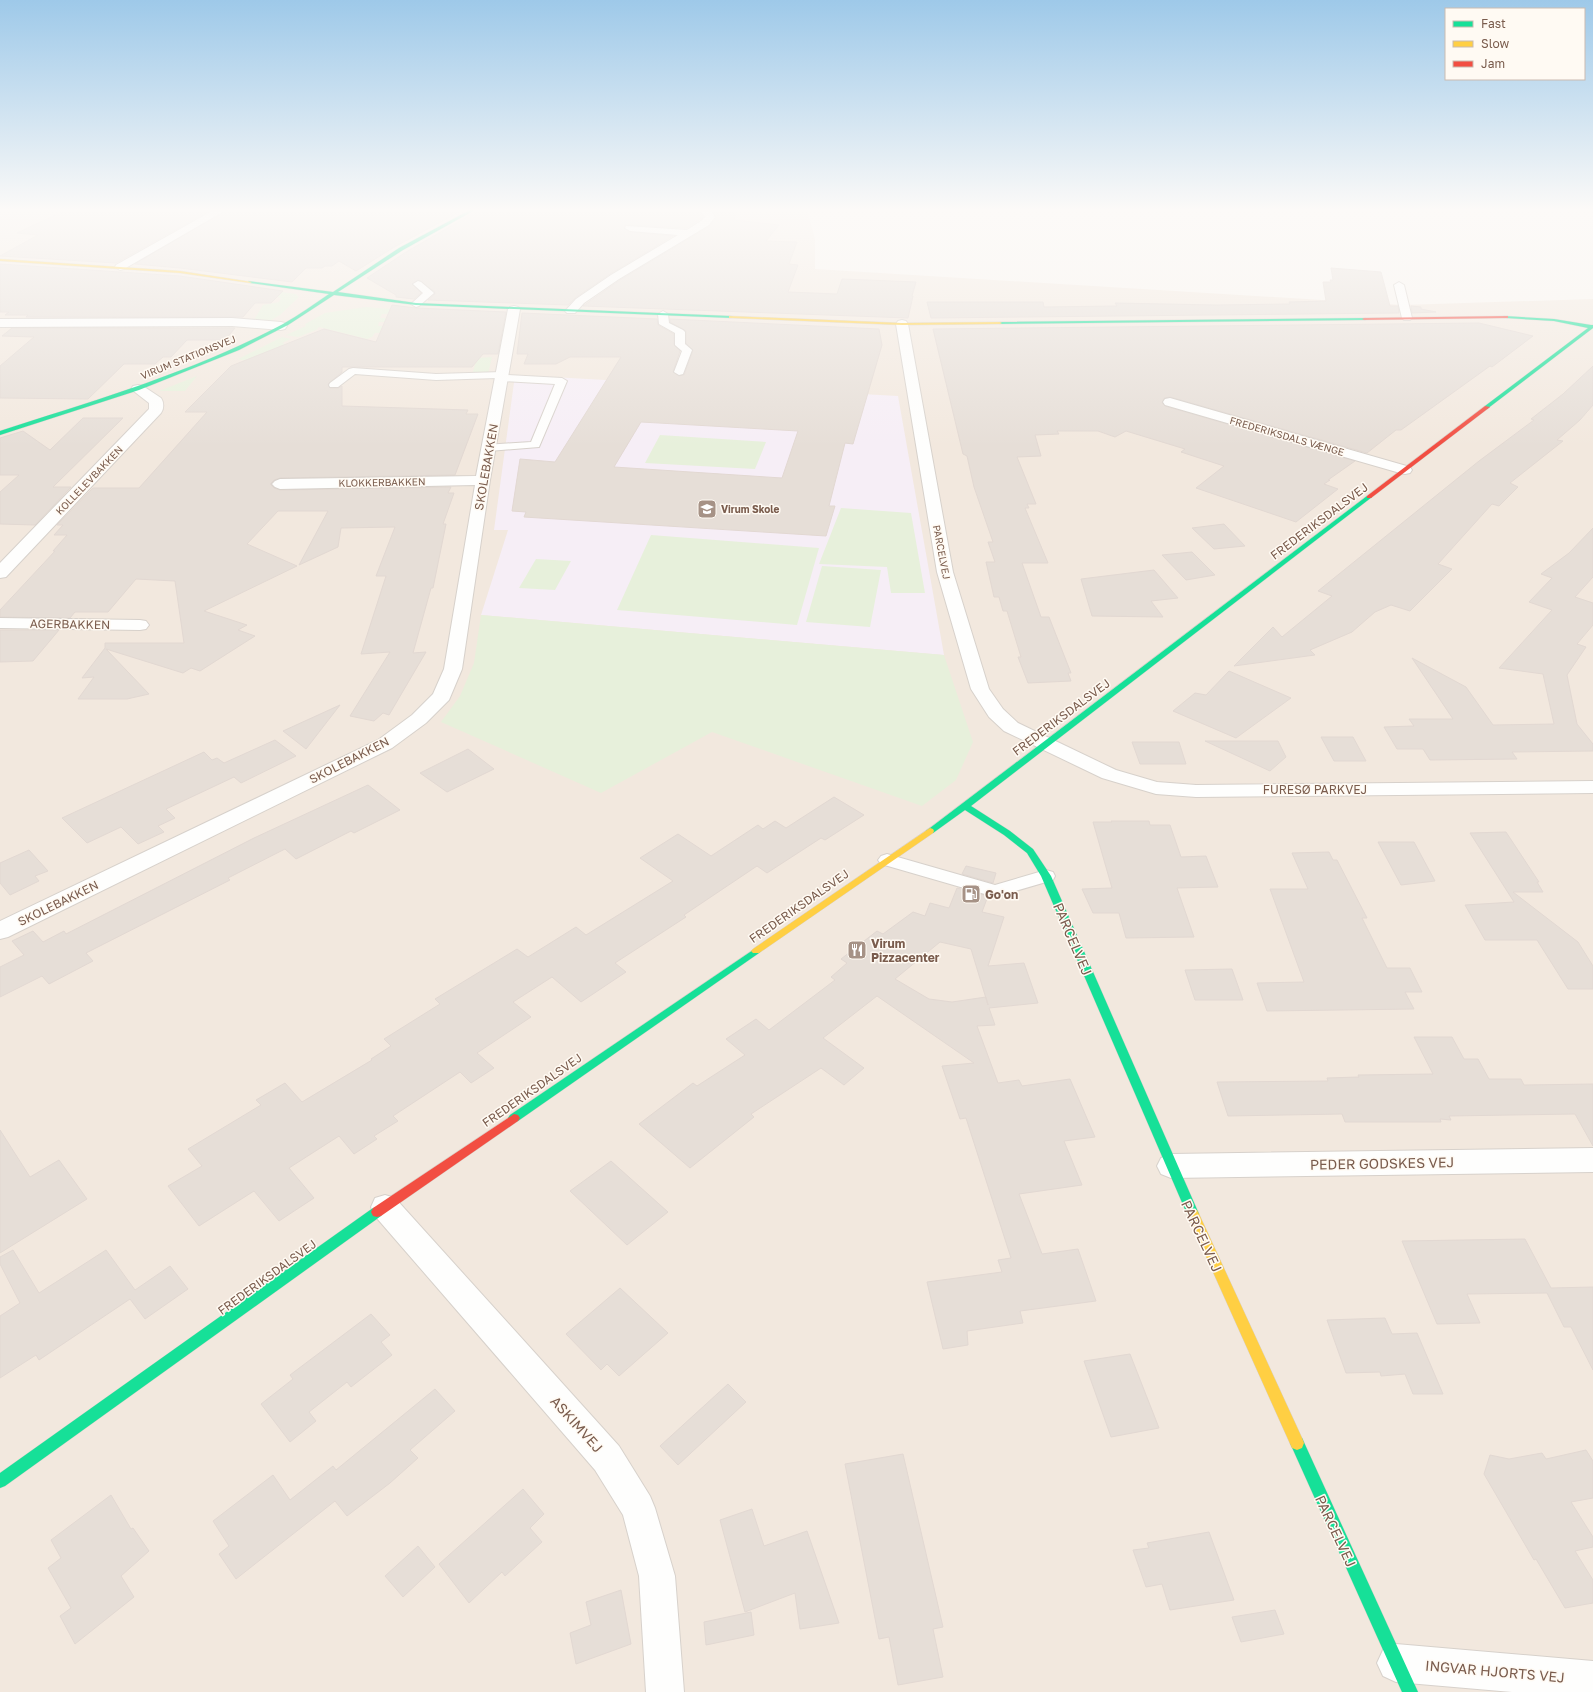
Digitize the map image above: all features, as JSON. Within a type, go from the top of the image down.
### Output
[{"type":"street","points":[[306,289],[416,304],[902,324],[1537,317],[1592,327]]},
{"type":"street","name":"VIRUM STATIONSVEJ","points":[[0,433],[138,389],[225,354],[281,326],[339,289]]},
{"type":"street","points":[[571,311],[580,301],[597,289]]},
{"type":"street","name":"SKOLEBAKKEN","points":[[0,931],[385,744],[419,719],[442,696],[453,669],[483,480],[514,309]]},
{"type":"street","points":[[0,324],[232,322],[281,326]]},
{"type":"street","name":"PARCELVEJ","points":[[902,324],[945,572],[980,689],[996,713],[1011,727],[1047,744]]},
{"type":"street","name":"FREDERIKSDALSVEJ","points":[[0,1481],[385,1207],[964,806],[1592,327]]},
{"type":"street","name":"KOLLELEVBAKKEN","points":[[0,573],[156,410],[156,401],[138,389]]},
{"type":"street","name":"FREDERIKSDALS VÆNGE","points":[[1170,402],[1405,470]]},
{"type":"street","name":"KLOKKERBAKKEN","points":[[280,484],[483,480]]},
{"type":"street","name":"AGERBAKKEN","points":[[0,623],[140,625]]},
{"type":"street","name":"FURESØ PARKVEJ","points":[[1047,744],[1109,774],[1156,788],[1196,791],[1593,787]]},
{"type":"street","name":"PARCELVEJ","points":[[964,806],[1007,833],[1030,850],[1046,876],[1170,1166],[1403,1677]]},
{"type":"street","name":"PEDER GODSKES VEJ","points":[[1170,1166],[1593,1160]]},
{"type":"street","name":"ASKIMVEJ","points":[[385,1207],[607,1458],[638,1508],[657,1576],[665,1692]]},
{"type":"street","name":"INGVAR HJORTS VEJ","points":[[1403,1677],[1593,1680]]},
{"type":"lane","points":[[416,304],[429,293],[424,289]]},
{"type":"lane","points":[[1400,289],[1407,318]]},
{"type":"lane","points":[[664,314],[664,324],[680,332],[680,345],[687,350],[679,372]]},
{"type":"lane","points":[[334,385],[353,371],[562,381],[535,445],[489,447]]},
{"type":"lane","points":[[887,860],[995,891],[1046,876]]},
{"type":"shaded area","points":[[0,289],[1141,289],[1403,305],[1593,299],[1593,1692],[0,1692]]},
{"type":"shaded area","name":"Virum Skole","points":[[515,375],[898,396],[944,655],[481,615],[508,530],[494,530]]},
{"type":"green space","points":[[281,292],[296,294],[299,297],[280,315],[268,322],[254,320],[263,305],[279,302],[281,298],[274,296]]},
{"type":"green space","points":[[366,307],[403,310],[404,313],[382,314],[380,318],[386,318],[385,322],[379,322],[378,326],[383,326],[380,333],[375,333],[372,337],[367,339],[319,327],[316,330],[298,337],[286,335],[306,326],[305,324],[325,313]]},
{"type":"green space","points":[[282,337],[291,339],[282,343],[285,344],[249,362],[238,359]]},
{"type":"green space","points":[[492,357],[488,374],[472,375],[477,358]]},
{"type":"green space","points":[[197,376],[185,391],[159,391]]},
{"type":"green space","points":[[660,435],[766,442],[755,469],[645,463]]},
{"type":"green space","points":[[841,508],[911,513],[925,593],[891,593],[887,567],[819,564]]},
{"type":"green space","points":[[651,535],[819,548],[797,625],[617,610]]},
{"type":"green space","points":[[536,559],[571,561],[555,590],[519,588]]},
{"type":"green space","points":[[822,566],[881,570],[870,627],[806,622]]},
{"type":"green space","points":[[481,615],[944,655],[973,742],[956,780],[922,806],[712,732],[601,793],[441,722],[460,696],[474,663]]},
{"type":"building","points":[[0,289],[269,289],[283,291],[271,303],[255,303],[243,317],[26,317],[28,315],[5,315],[9,312],[0,312]]},
{"type":"building","points":[[386,289],[417,289],[421,293],[414,299],[396,297],[396,295]]},
{"type":"building","points":[[431,289],[588,289],[568,305],[428,300],[435,294],[435,292]]},
{"type":"building","points":[[607,289],[789,289],[788,292],[837,294],[839,289],[914,289],[908,318],[583,306]]},
{"type":"building","points":[[1324,289],[1385,289],[1390,306],[1398,306],[1399,313],[931,318],[927,302],[1043,302],[1044,307],[1117,306],[1115,303],[1216,305],[1290,304],[1289,302],[1326,301]]},
{"type":"building","points":[[392,305],[416,308],[506,312],[498,354],[483,354],[472,367],[342,367],[342,372],[328,384],[330,388],[338,388],[342,386],[342,406],[468,410],[466,414],[478,414],[455,475],[280,478],[274,480],[270,484],[274,488],[280,490],[451,487],[448,493],[454,493],[443,524],[446,524],[433,588],[431,588],[413,653],[426,652],[389,715],[383,713],[374,721],[350,716],[390,652],[361,654],[386,576],[376,576],[395,527],[341,528],[338,547],[299,565],[328,511],[278,511],[247,544],[297,566],[204,611],[247,625],[238,630],[255,636],[200,671],[191,668],[183,673],[106,649],[149,694],[127,699],[78,699],[94,677],[82,678],[105,648],[105,643],[184,643],[175,581],[136,579],[108,612],[75,612],[70,618],[0,617],[0,610],[55,551],[53,551],[67,535],[54,535],[63,525],[57,525],[93,488],[139,488],[207,412],[185,412],[231,366],[324,329],[376,342]]},
{"type":"building","points":[[1411,306],[1421,307],[1421,309],[1436,312],[1412,313]]},
{"type":"building","points":[[522,313],[657,319],[658,325],[674,334],[674,345],[680,351],[673,372],[679,376],[684,375],[693,350],[686,343],[686,331],[670,322],[670,319],[879,329],[882,345],[853,444],[845,443],[829,506],[835,506],[826,536],[524,517],[526,512],[512,511],[520,459],[555,462],[621,357],[570,357],[556,364],[524,364],[528,354],[517,354]],"holes":[[[641,422],[798,431],[782,478],[614,467]]]},
{"type":"building","points":[[1479,323],[1533,336],[1492,367],[1490,366],[1401,430],[1396,430],[1367,453],[1170,397],[1164,398],[1162,403],[1165,406],[1355,461],[1324,484],[1338,489],[1296,522],[1196,488],[1224,466],[1181,452],[1185,449],[1126,431],[1115,437],[1098,431],[1057,431],[1059,434],[1035,435],[1041,456],[1017,457],[1036,504],[1027,504],[1029,508],[1025,508],[1048,563],[1022,563],[1041,617],[1049,617],[1071,673],[1068,673],[1071,681],[1028,683],[1018,657],[1021,657],[1007,611],[1003,611],[999,597],[994,597],[986,562],[995,562],[988,542],[993,542],[974,487],[967,456],[963,454],[933,329]]},
{"type":"building","points":[[12,328],[235,328],[225,340],[187,340],[171,357],[163,357],[155,364],[124,364],[88,399],[0,398],[0,366],[34,337],[2,336]]},
{"type":"building","points":[[1593,366],[1593,405],[1580,420],[1557,440],[1563,441],[1510,483],[1518,487],[1499,506],[1492,504],[1438,564],[1452,569],[1410,611],[1391,605],[1375,612],[1352,632],[1310,650],[1315,655],[1234,666],[1273,627],[1282,637],[1332,596],[1318,591],[1479,461],[1534,420],[1531,419],[1563,394]]},
{"type":"building","points":[[83,418],[123,418],[53,487],[71,487],[35,525],[0,524],[0,492],[19,475],[0,475],[0,438],[23,431],[50,450]]},
{"type":"building","points":[[1224,524],[1245,546],[1214,549],[1192,528]]},
{"type":"building","points":[[1593,528],[1593,577],[1575,597],[1593,603],[1593,625],[1577,644],[1586,647],[1567,675],[1577,724],[1593,744],[1593,751],[1512,752],[1517,759],[1430,760],[1423,749],[1397,749],[1384,727],[1414,726],[1409,719],[1453,719],[1412,658],[1466,687],[1493,725],[1554,724],[1543,674],[1499,668],[1552,610],[1529,602],[1552,578],[1541,574],[1569,553]]},
{"type":"building","points":[[1192,552],[1215,575],[1186,580],[1162,555]]},
{"type":"building","points":[[1154,570],[1178,598],[1151,601],[1163,617],[1092,616],[1081,579]]},
{"type":"building","points":[[0,630],[59,630],[33,661],[0,662]]},
{"type":"building","points":[[1229,671],[1291,698],[1236,738],[1173,711],[1195,693],[1206,695]]},
{"type":"building","points":[[340,705],[306,749],[283,731]]},
{"type":"building","points":[[1321,737],[1353,737],[1366,761],[1334,761]]},
{"type":"building","points":[[275,740],[296,756],[241,783],[234,777],[166,809],[175,818],[158,826],[164,832],[138,844],[121,827],[87,843],[62,818],[204,752],[212,760],[217,758],[224,763]]},
{"type":"building","points":[[1205,741],[1278,741],[1286,757],[1270,771]]},
{"type":"building","points":[[1132,742],[1179,742],[1186,764],[1140,764]]},
{"type":"building","points":[[468,749],[494,769],[447,792],[420,773]]},
{"type":"building","points":[[368,785],[400,810],[354,833],[351,831],[296,859],[285,849],[228,878],[230,880],[86,953],[93,961],[49,984],[42,976],[0,997],[0,967],[24,955],[12,941],[33,931],[43,942],[64,931],[66,934],[254,838]]},
{"type":"building","points":[[834,797],[864,815],[825,840],[821,838],[767,873],[757,866],[684,915],[686,917],[615,963],[626,972],[581,1002],[552,977],[513,1002],[531,1017],[477,1053],[494,1068],[471,1083],[460,1072],[393,1116],[398,1121],[374,1136],[377,1139],[354,1154],[339,1136],[289,1168],[314,1198],[279,1221],[254,1191],[199,1226],[168,1186],[202,1166],[188,1149],[261,1105],[256,1100],[285,1083],[302,1102],[372,1060],[371,1059],[391,1046],[384,1039],[440,1004],[435,999],[517,949],[528,957],[576,927],[586,935],[673,881],[640,858],[678,834],[711,856],[758,825],[763,829],[775,821],[786,828]]},
{"type":"building","points":[[1111,821],[1149,821],[1150,825],[1170,825],[1181,857],[1206,856],[1218,887],[1177,888],[1194,937],[1126,938],[1119,913],[1093,913],[1082,889],[1112,888],[1093,822],[1112,822]]},
{"type":"building","points":[[1506,832],[1539,882],[1537,882],[1543,892],[1513,892],[1578,942],[1593,966],[1593,989],[1568,989],[1537,940],[1485,940],[1465,905],[1514,902],[1470,833]]},
{"type":"building","points":[[1378,842],[1414,842],[1435,881],[1401,885]]},
{"type":"building","points":[[29,850],[48,871],[35,876],[39,881],[10,895],[0,883],[0,863]]},
{"type":"building","points":[[1329,852],[1333,860],[1337,860],[1367,918],[1362,918],[1387,968],[1410,968],[1422,992],[1405,992],[1414,1009],[1267,1011],[1257,983],[1304,982],[1270,889],[1308,889],[1292,853]]},
{"type":"building","points":[[966,866],[996,873],[993,883],[962,874]]},
{"type":"building","points":[[957,888],[988,896],[982,912],[1004,917],[988,966],[1024,963],[1038,1003],[989,1008],[995,1025],[977,1026],[998,1083],[1019,1080],[1022,1086],[1070,1079],[1095,1137],[1064,1141],[1082,1185],[1019,1194],[1042,1254],[1078,1249],[1096,1301],[1020,1311],[1023,1323],[967,1331],[968,1345],[943,1349],[927,1282],[1002,1272],[998,1260],[1011,1258],[966,1118],[960,1119],[942,1066],[974,1063],[877,996],[823,1038],[864,1068],[844,1085],[821,1068],[751,1114],[754,1117],[690,1168],[639,1124],[693,1083],[697,1086],[745,1055],[726,1039],[756,1019],[769,1030],[835,980],[831,977],[847,963],[841,959],[877,931],[883,934],[913,912],[925,916],[930,903],[949,908]],"holes":[[[940,942],[971,949],[986,997],[952,1002],[929,999],[895,979]]]},
{"type":"building","points":[[1232,969],[1243,1000],[1195,1000],[1185,970]]},
{"type":"building","points":[[1414,1037],[1452,1037],[1464,1059],[1478,1059],[1489,1079],[1521,1079],[1524,1085],[1593,1084],[1593,1146],[1575,1114],[1449,1116],[1451,1120],[1440,1119],[1441,1122],[1345,1122],[1342,1114],[1228,1116],[1217,1082],[1328,1081],[1327,1078],[1359,1077],[1358,1075],[1433,1074]]},
{"type":"building","points":[[0,1130],[30,1177],[59,1160],[87,1199],[0,1253]]},
{"type":"building","points":[[611,1161],[668,1212],[627,1245],[570,1191]]},
{"type":"building","points":[[1525,1239],[1551,1288],[1593,1287],[1593,1370],[1571,1327],[1564,1327],[1547,1293],[1467,1294],[1480,1323],[1437,1324],[1402,1241]]},
{"type":"building","points":[[13,1250],[39,1293],[106,1250],[135,1290],[170,1266],[188,1289],[145,1319],[130,1299],[39,1360],[36,1355],[0,1378],[0,1316],[20,1303],[0,1264],[0,1257]]},
{"type":"building","points":[[620,1288],[668,1333],[619,1376],[607,1364],[601,1370],[566,1334]]},
{"type":"building","points":[[371,1314],[390,1335],[381,1342],[392,1355],[351,1387],[347,1382],[309,1412],[316,1421],[290,1442],[261,1404],[293,1379],[290,1375]]},
{"type":"building","points":[[1385,1318],[1392,1334],[1417,1333],[1443,1394],[1413,1394],[1405,1374],[1381,1376],[1380,1372],[1346,1373],[1327,1320]]},
{"type":"building","points":[[1130,1354],[1159,1428],[1111,1437],[1084,1361]]},
{"type":"building","points":[[728,1384],[746,1402],[678,1465],[660,1446]]},
{"type":"building","points":[[435,1389],[455,1411],[410,1450],[418,1458],[390,1483],[347,1516],[335,1501],[236,1579],[219,1554],[229,1546],[213,1521],[273,1475],[290,1500],[333,1466],[336,1470]]},
{"type":"building","points":[[1586,1450],[1593,1461],[1593,1498],[1571,1502],[1593,1537],[1593,1547],[1575,1551],[1593,1580],[1593,1603],[1565,1608],[1536,1559],[1534,1560],[1484,1474],[1490,1455],[1509,1459],[1542,1453],[1546,1459]]},
{"type":"building","points":[[903,1454],[943,1627],[933,1629],[943,1677],[898,1685],[889,1637],[879,1639],[845,1464]]},
{"type":"building","points":[[523,1489],[544,1514],[530,1528],[542,1542],[505,1576],[502,1572],[469,1603],[439,1564]]},
{"type":"building","points":[[111,1495],[131,1529],[133,1528],[149,1551],[121,1576],[134,1597],[75,1644],[60,1616],[71,1608],[48,1568],[61,1558],[51,1540]]},
{"type":"building","points":[[752,1509],[764,1546],[807,1531],[839,1623],[800,1629],[795,1593],[745,1612],[720,1520]]},
{"type":"building","points":[[1209,1532],[1234,1600],[1170,1610],[1162,1584],[1146,1587],[1133,1550],[1149,1548],[1147,1543]]},
{"type":"building","points":[[418,1546],[435,1567],[403,1597],[385,1576]]},
{"type":"building","points":[[621,1590],[631,1644],[576,1664],[570,1633],[591,1625],[586,1602]]},
{"type":"building","points":[[1275,1610],[1284,1634],[1241,1642],[1232,1617]]},
{"type":"building","points":[[751,1612],[754,1635],[706,1645],[704,1622]]},
{"type":"traffic: fast","points":[[303,289],[416,304],[731,317]]},
{"type":"traffic: fast","points":[[0,433],[137,389],[237,349],[286,324],[340,289]]},
{"type":"traffic: fast","points":[[1506,317],[1554,320],[1591,327]]},
{"type":"traffic: fast","points":[[1000,323],[1364,319]]},
{"type":"traffic: fast","points":[[1487,407],[1593,326]]},
{"type":"traffic: fast","points":[[930,831],[965,806],[1369,497]]},
{"type":"traffic: fast","points":[[965,806],[1007,833],[1030,851],[1046,876],[1193,1214]]},
{"type":"traffic: fast","points":[[514,1118],[756,951]]},
{"type":"traffic: fast","points":[[0,1481],[377,1212]]},
{"type":"traffic: fast","points":[[1297,1443],[1410,1692]]},
{"type":"traffic: slow","points":[[731,317],[902,324],[1000,323]]},
{"type":"traffic: slow","points":[[756,951],[930,831]]},
{"type":"traffic: slow","points":[[1193,1214],[1297,1443]]},
{"type":"traffic: jam","points":[[1364,319],[1506,317]]},
{"type":"traffic: jam","points":[[1369,497],[1487,407]]},
{"type":"traffic: jam","points":[[377,1212],[514,1118]]},
{"type":"place","name":"Virum Skole","points":[[707,509]]},
{"type":"place","name":"Go'on","points":[[971,894]]},
{"type":"place","name":"Virum Pizzacenter","points":[[857,950]]}]
